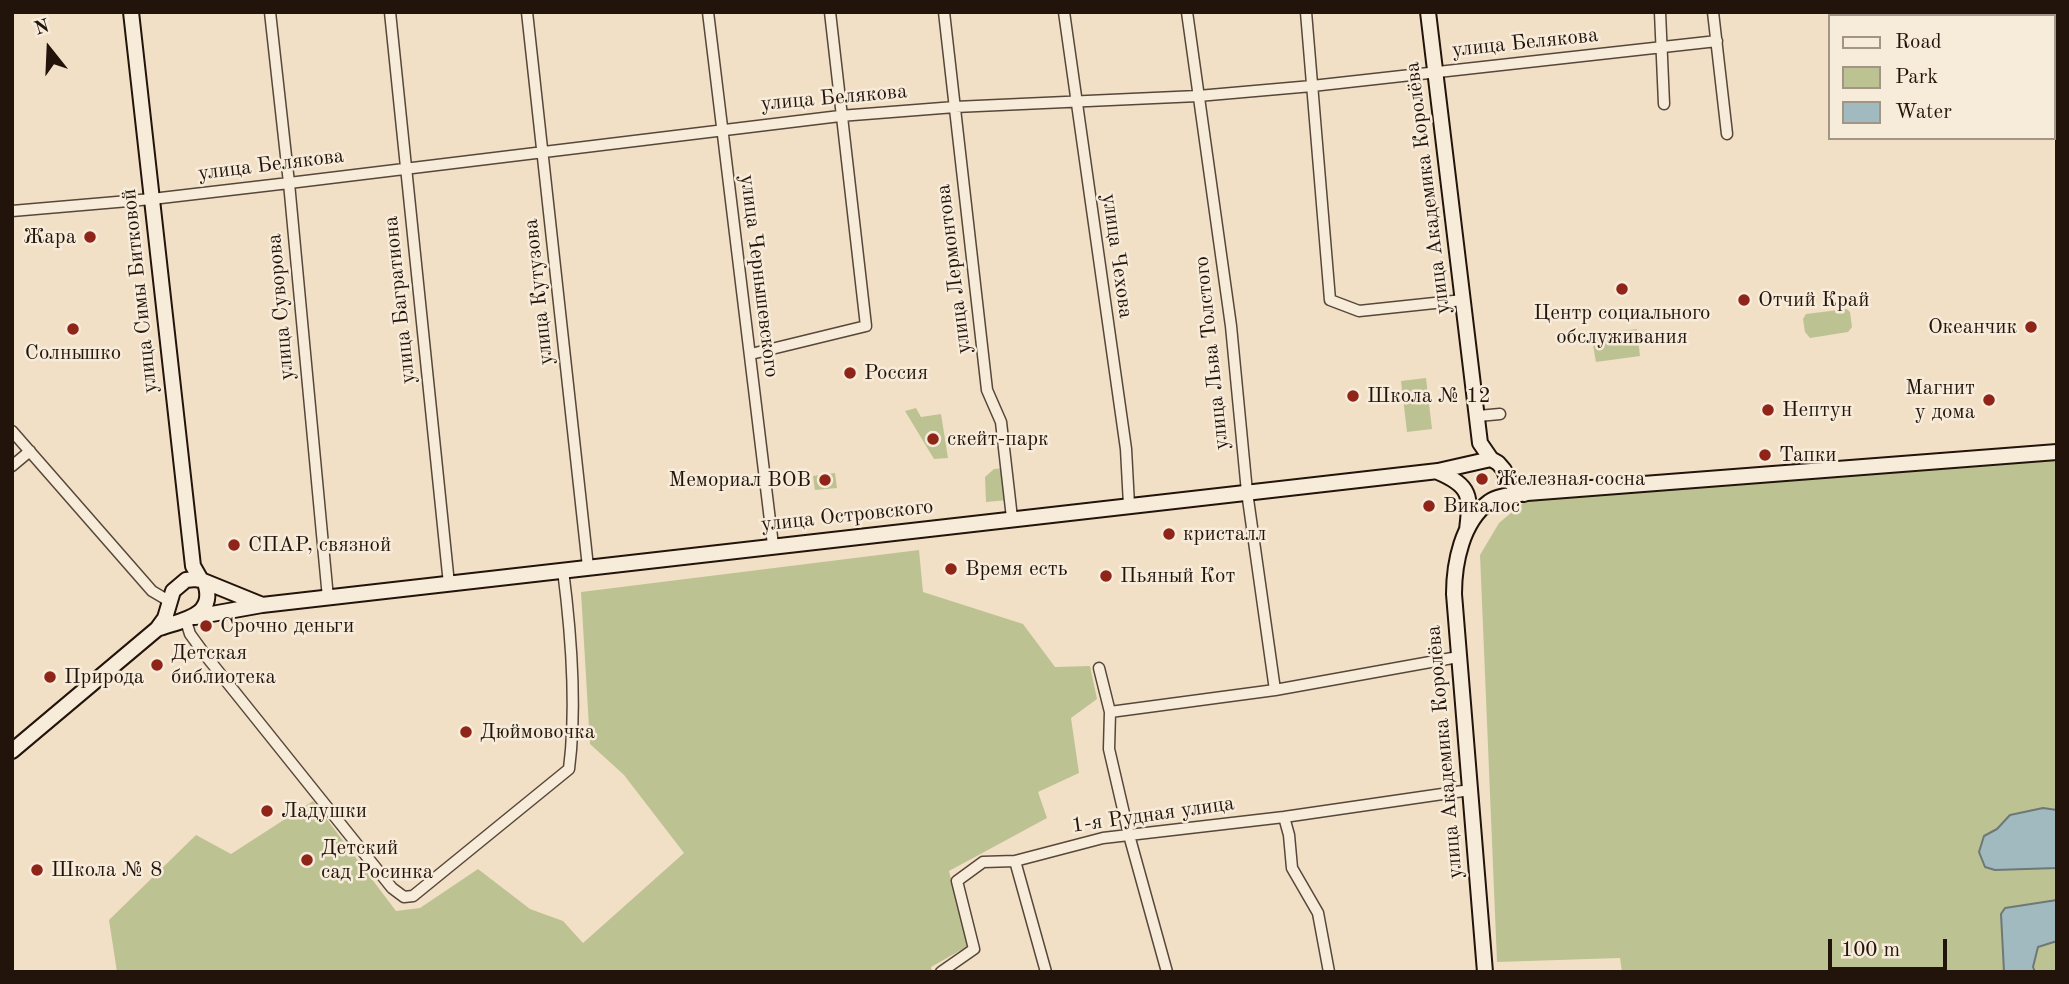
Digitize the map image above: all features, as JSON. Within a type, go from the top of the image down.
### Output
[{"type":"street","name":"улица Симы Битковой","points":[[131,12],[193,566],[198,581]]},
{"type":"street","name":"улица Суворова","points":[[270,12],[328,598]]},
{"type":"street","name":"улица Багратиона","points":[[390,12],[449,584]]},
{"type":"street","name":"улица Кутузова","points":[[527,12],[588,567]]},
{"type":"street","name":"улица Чернышевского","points":[[708,12],[773,545]]},
{"type":"street","points":[[751,354],[866,326],[830,12]]},
{"type":"street","name":"улица Лермонтова","points":[[944,12],[987,390],[1001,422],[1012,518]]},
{"type":"street","name":"улица Чехова","points":[[1064,12],[1126,449],[1129,505]]},
{"type":"street","name":"улица Льва Толстого","points":[[1186,12],[1231,326],[1247,492],[1275,690]]},
{"type":"street","points":[[1306,12],[1330,300],[1359,311],[1463,300]]},
{"type":"street","name":"улица Академика Королёва","points":[[1428,12],[1480,443]]},
{"type":"street","points":[[1660,12],[1664,104]]},
{"type":"street","points":[[1713,12],[1727,134]]},
{"type":"street","name":"улица Белякова","points":[[12,211],[152,199],[840,116],[955,107],[1198,96],[1717,41]]},
{"type":"street","points":[[1478,416],[1500,414]]},
{"type":"street","points":[[12,431],[152,591],[169,601],[174,611],[190,617]]},
{"type":"street","points":[[1480,443],[1490,459],[1498,463],[1507,478],[1524,494]]},
{"type":"street","points":[[1467,531],[1464,475],[1480,443]]},
{"type":"street","points":[[12,466],[30,452]]},
{"type":"street","points":[[1438,471],[1466,490],[1474,499],[1492,500],[1524,494],[2057,452]]},
{"type":"street","points":[[1470,464],[1490,459]]},
{"type":"street","name":"улица Островского","points":[[157,629],[190,617],[261,605],[1438,471],[1470,464]]},
{"type":"street","points":[[1467,531],[1503,490],[1507,478]]},
{"type":"street","name":"улица Академика Королёва","points":[[1467,531],[1454,571],[1458,657],[1485,972]]},
{"type":"street","points":[[190,617],[190,634],[206,656],[392,888],[404,897],[413,896],[569,769],[572,741],[569,612],[563,570]]},
{"type":"street","points":[[169,601],[178,584],[198,581],[208,592],[206,606],[190,617]]},
{"type":"street","name":"улица Островского","points":[[198,581],[261,605]]},
{"type":"street","name":"улица Островского","points":[[12,751],[157,629],[165,618],[169,601]]},
{"type":"street","points":[[1110,712],[1275,690],[1458,657]]},
{"type":"street","points":[[1099,668],[1110,712],[1109,749],[1129,835],[1167,972]]},
{"type":"street","name":"1-я Рудная улица","points":[[941,971],[974,949],[957,881],[983,862],[1014,861],[1103,838],[1284,817],[1470,790]]},
{"type":"street","points":[[1284,817],[1289,835],[1292,868],[1318,913],[1329,972]]},
{"type":"street","points":[[1014,861],[1046,972]]},
{"type":"green space","points":[[1847,309],[1852,327],[1848,332],[1810,338],[1805,332],[1803,319],[1806,314]]},
{"type":"green space","points":[[1637,329],[1640,356],[1596,362],[1591,334]]},
{"type":"green space","points":[[1426,378],[1432,429],[1407,432],[1401,381]]},
{"type":"green space","name":"скейт-парк","points":[[916,408],[921,417],[941,414],[948,458],[934,459],[905,411]]},
{"type":"green space","points":[[2057,458],[2057,972],[1622,972],[1620,958],[1497,962],[1480,555],[1499,523],[1524,502],[1527,493]]},
{"type":"green space","points":[[1005,468],[1008,500],[986,502],[985,477],[994,469]]},
{"type":"green space","points":[[835,473],[837,488],[815,490],[813,476]]},
{"type":"green space","points":[[919,550],[923,592],[1023,624],[1055,667],[1090,666],[1097,699],[1071,718],[1079,773],[1038,792],[1047,818],[949,871],[968,946],[931,967],[932,972],[117,972],[109,920],[196,835],[231,854],[313,801],[396,911],[420,908],[478,869],[530,909],[563,921],[583,943],[684,853],[624,775],[590,744],[581,592]]},
{"type":"water","points":[[2043,808],[2057,810],[2057,868],[1995,870],[1985,867],[1979,852],[1984,836],[1997,829],[2010,815]]},
{"type":"water","points":[[2057,900],[2057,941],[2038,947],[2033,967],[2035,972],[2004,972],[2001,914],[2005,908]]},
{"type":"place","name":"Жара","points":[[90,237]]},
{"type":"place","name":"Центр социального обслуживания","points":[[1622,289]]},
{"type":"place","name":"Отчий Край","points":[[1744,300]]},
{"type":"place","name":"Океанчик","points":[[2031,327]]},
{"type":"place","name":"Солнышко","points":[[73,329]]},
{"type":"place","name":"Россия","points":[[850,373]]},
{"type":"place","name":"Школа № 12","points":[[1353,396]]},
{"type":"place","name":"Магнит у дома","points":[[1989,400]]},
{"type":"place","name":"Нептун","points":[[1768,410]]},
{"type":"place","name":"скейт-парк","points":[[933,439]]},
{"type":"place","name":"Тапки","points":[[1765,455]]},
{"type":"place","name":"Железная сосна","points":[[1482,479]]},
{"type":"place","name":"Мемориал ВОВ","points":[[825,480]]},
{"type":"place","name":"Викалос","points":[[1429,506]]},
{"type":"place","name":"кристалл","points":[[1169,534]]},
{"type":"place","name":"СПАР, связной","points":[[234,545]]},
{"type":"place","name":"Время есть","points":[[951,569]]},
{"type":"place","name":"Пьяный Кот","points":[[1106,576]]},
{"type":"place","name":"Срочно деньги","points":[[206,626]]},
{"type":"place","name":"Детская библиотека","points":[[157,665]]},
{"type":"place","name":"Природа","points":[[50,677]]},
{"type":"place","name":"Дюймовочка","points":[[466,732]]},
{"type":"place","name":"Ладушки","points":[[267,811]]},
{"type":"place","name":"Детский сад Росинка","points":[[307,860]]},
{"type":"place","name":"Школа № 8","points":[[37,870]]}]
